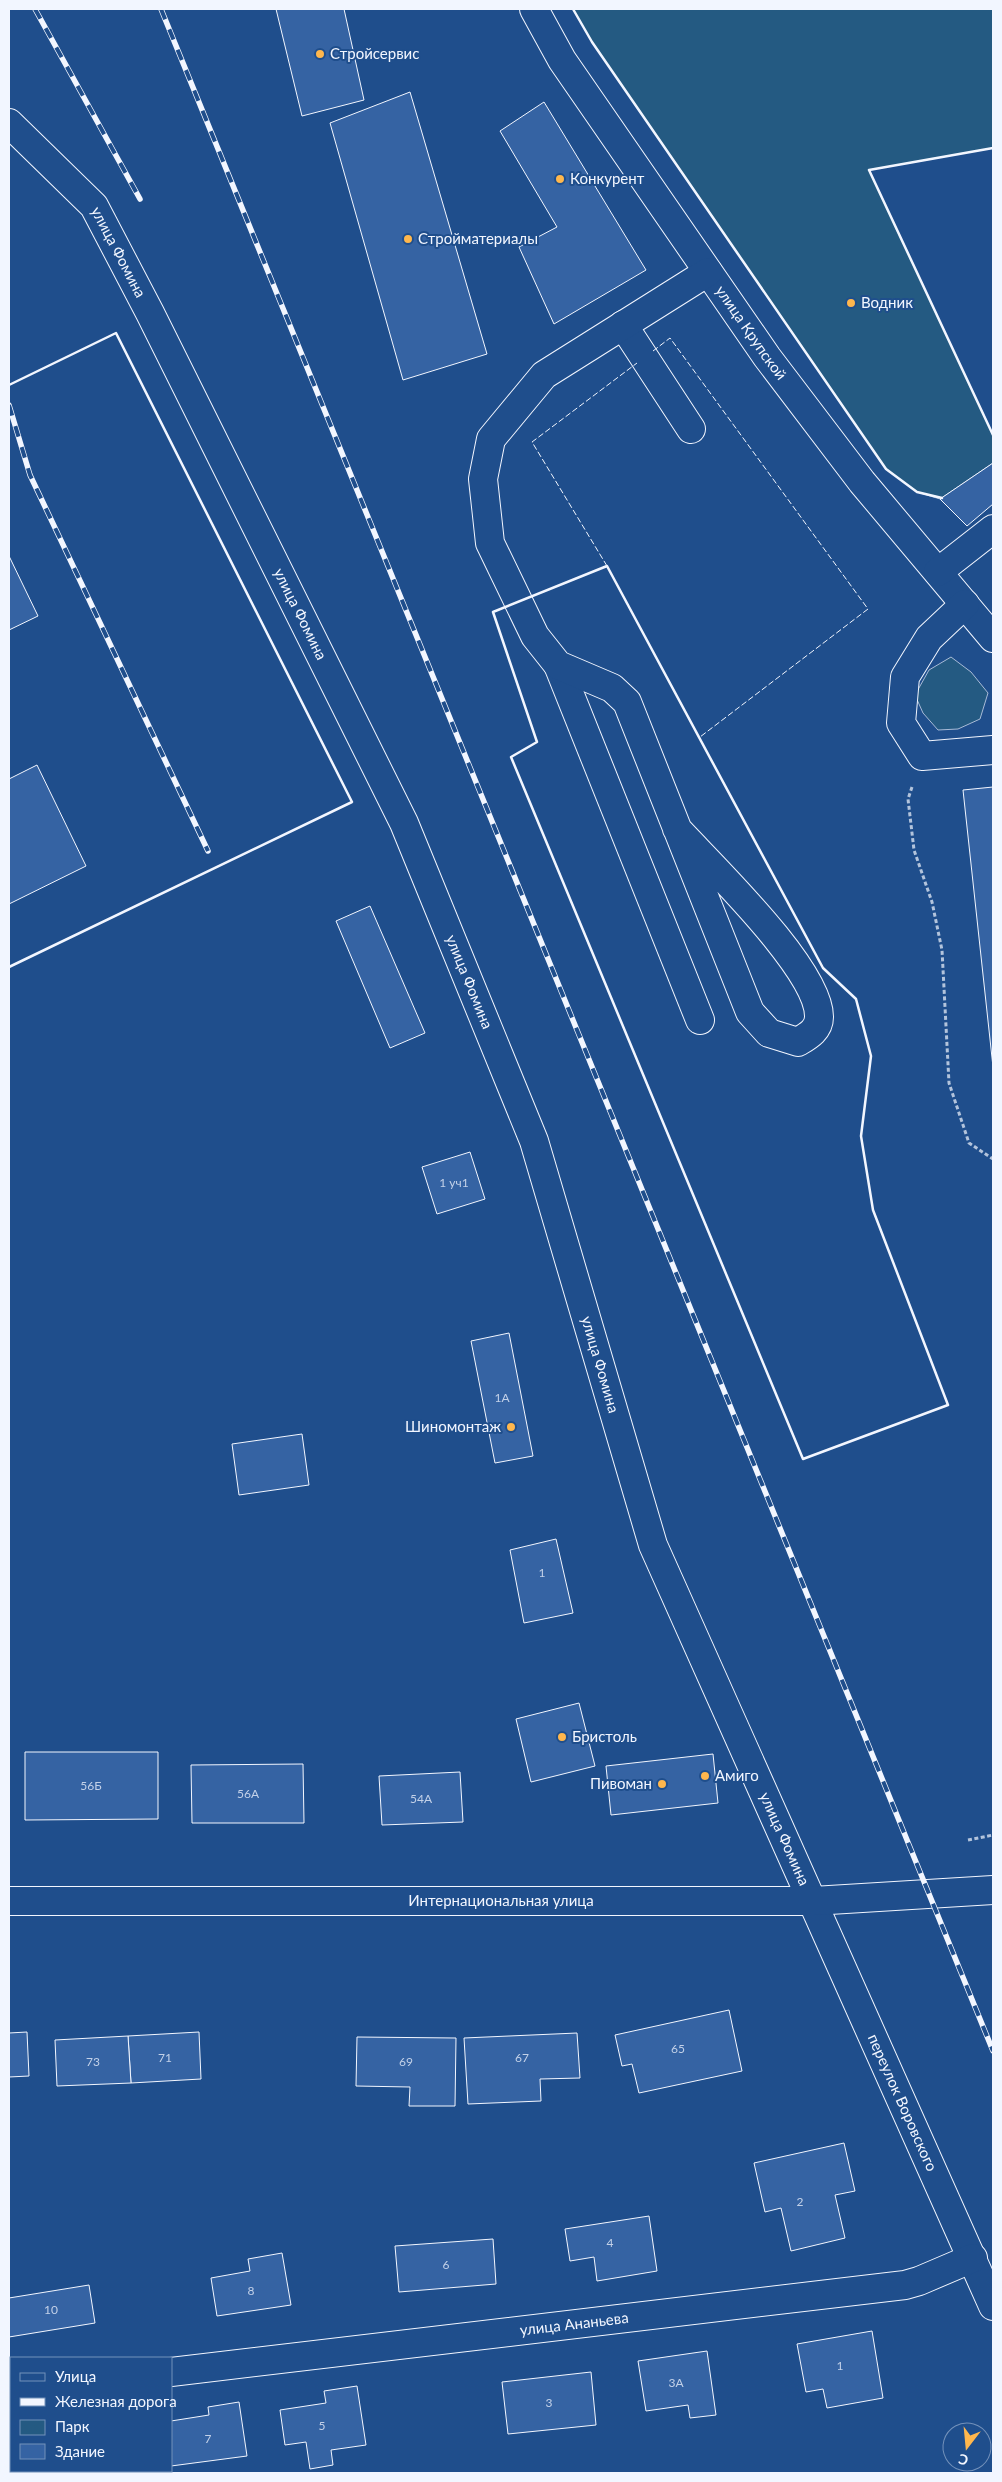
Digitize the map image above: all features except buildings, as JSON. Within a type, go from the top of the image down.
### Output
[{"type":"street","name":"улица Крупской","points":[[534,9],[562,60],[767,356],[862,482],[993,638]]},
{"type":"street","name":"улица Фомина","points":[[9,123],[94,206],[159,331],[404,822],[534,1141],[653,1545],[813,1900]]},
{"type":"street","points":[[700,1020],[558,665],[535,636],[490,543],[483,479],[491,439],[544,375],[708,272]]},
{"type":"street","points":[[623,326],[691,429]]},
{"type":"street","points":[[938,572],[993,529]]},
{"type":"street","points":[[965,604],[929,638],[905,677],[901,723],[922,756],[993,750]]},
{"type":"street","points":[[558,665],[612,688],[627,702],[750,1012],[769,1033],[798,1042],[813,1033],[820,1018],[814,995],[802,972],[778,939],[677,828]]},
{"type":"street","name":"Интернациональная улица","points":[[9,1901],[813,1900],[993,1890]]},
{"type":"street","name":"переулок Воровского","points":[[813,1900],[993,2306]]},
{"type":"street","name":"улица Ананьева","points":[[172,2372],[905,2285],[920,2281],[973,2258]]},
{"type":"path","points":[[922,756],[908,800],[914,850],[932,902],[942,950],[949,1083],[969,1143],[993,1159]]},
{"type":"path","points":[[968,1840],[993,1835]]},
{"type":"green space","name":"Водник","points":[[573,9],[993,9],[993,148],[869,170],[993,435],[993,463],[940,499],[917,492],[886,469],[592,42]]},
{"type":"green space","points":[[951,657],[971,672],[988,693],[980,719],[958,729],[938,730],[923,713],[915,695],[929,670]]},
{"type":"railway","points":[[35,9],[140,199]]},
{"type":"railway","points":[[161,9],[993,2051]]},
{"type":"railway","points":[[9,405],[30,475],[208,851]]},
{"type":"fence","points":[[653,351],[670,338],[868,609],[700,737]]},
{"type":"fence","points":[[607,566],[532,442],[637,363]]},
{"type":"wall","points":[[573,9],[592,42],[886,469],[917,492],[942,498]]},
{"type":"wall","points":[[993,148],[869,170],[993,435]]},
{"type":"wall","points":[[9,385],[116,333],[352,802],[9,967]]},
{"type":"wall","points":[[607,566],[823,968],[856,999],[871,1056],[861,1136],[873,1210],[948,1405],[803,1459],[511,757],[537,742],[493,612],[607,566]]},
{"type":"place","name":"Стройсервис","points":[[320,54]]},
{"type":"place","name":"Конкурент","points":[[560,179]]},
{"type":"place","name":"Стройматериалы","points":[[408,239]]},
{"type":"place","name":"Водник","points":[[851,303]]},
{"type":"place","name":"Шиномонтаж","points":[[511,1427]]},
{"type":"place","name":"Бристоль","points":[[562,1737]]},
{"type":"place","name":"Амиго","points":[[705,1776]]},
{"type":"place","name":"Пивоман","points":[[662,1784]]}]
